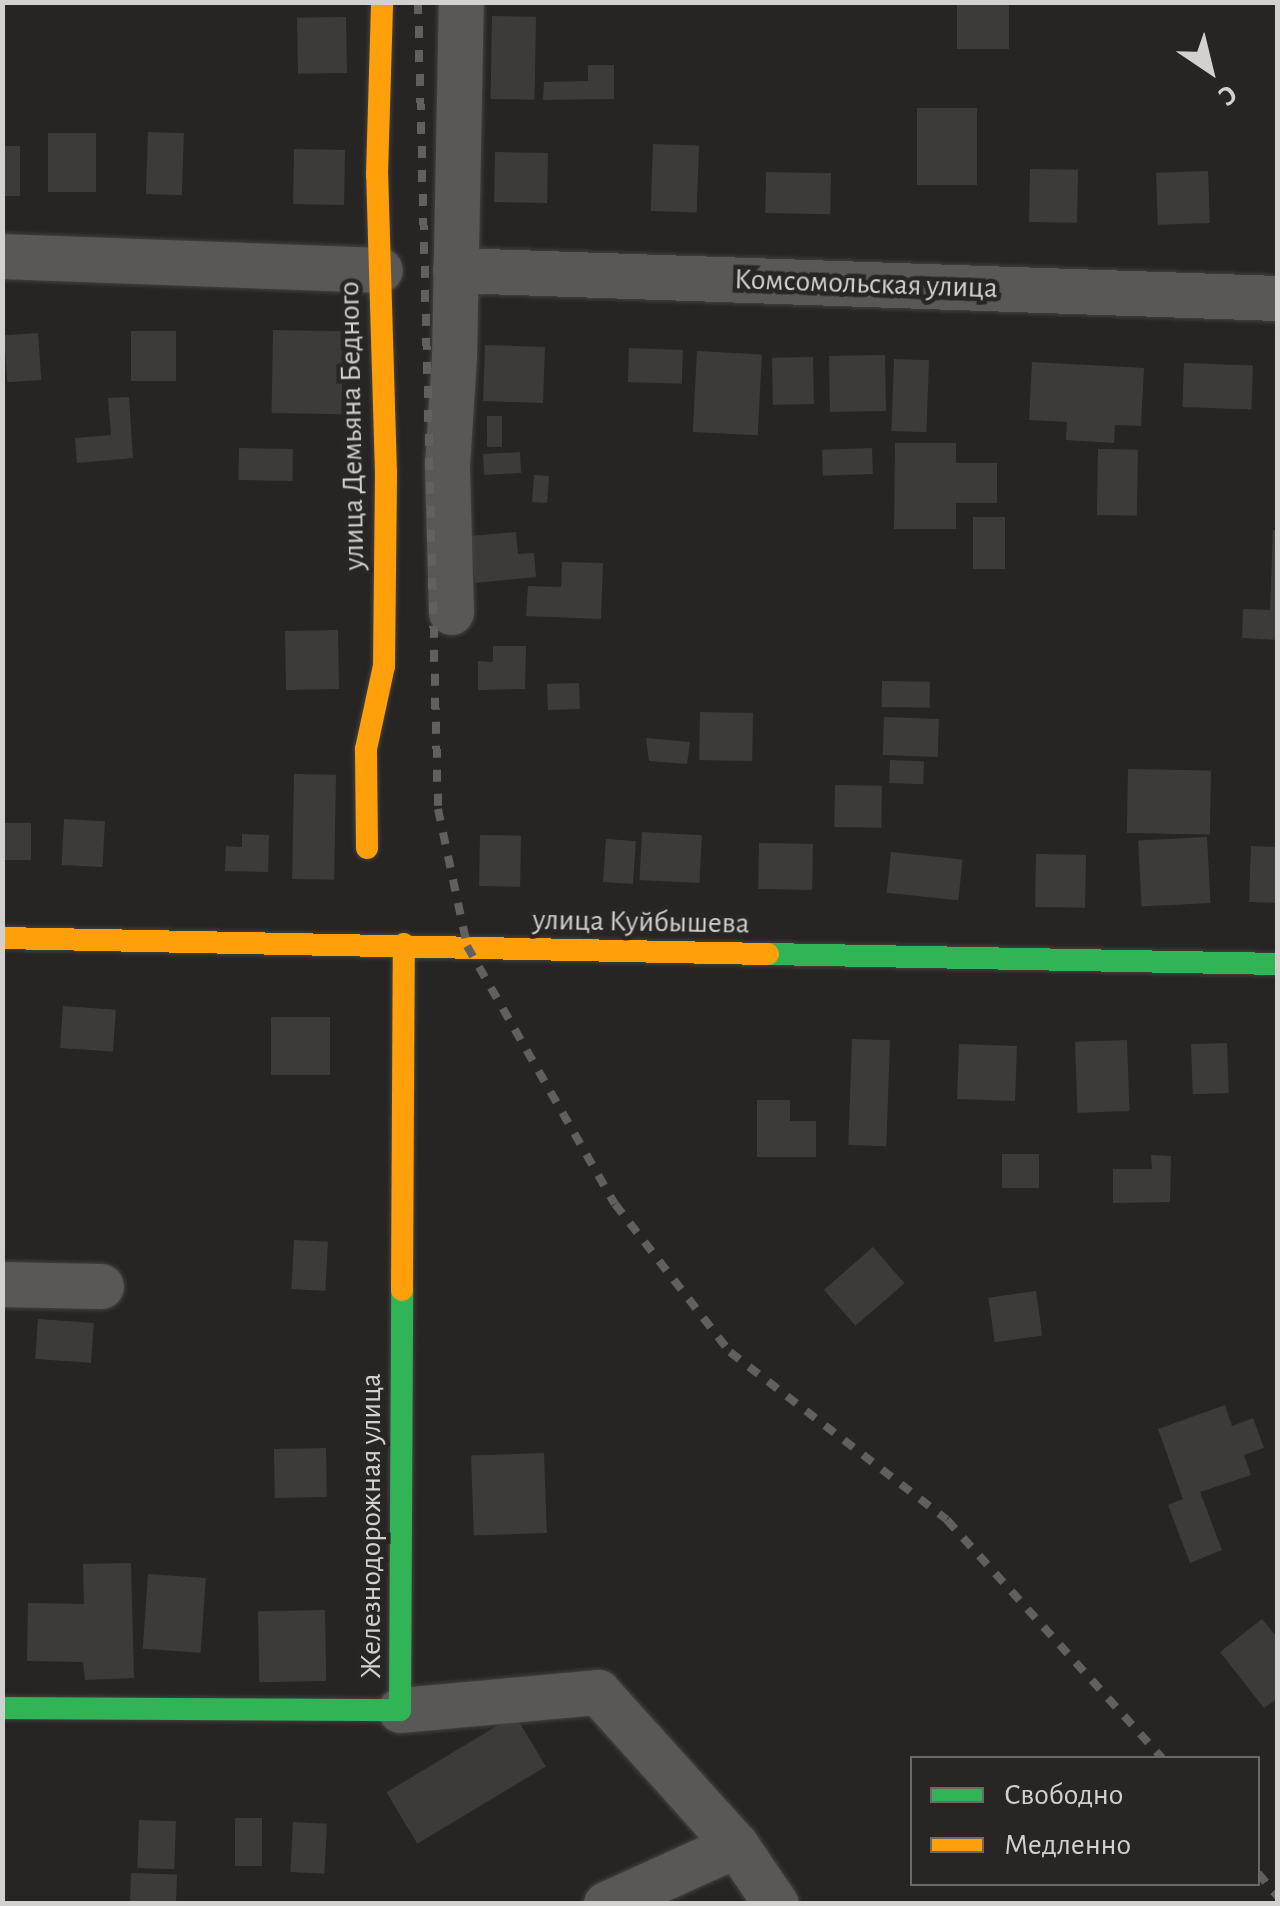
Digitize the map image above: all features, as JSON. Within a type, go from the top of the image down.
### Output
[{"type":"street","name":"улица Демьяна Бедного","points":[[367,848],[366,749],[384,666],[386,473],[377,174],[382,2]]},
{"type":"street","points":[[451,612],[447,466],[461,2]]},
{"type":"street","points":[[2,256],[380,270]]},
{"type":"street","name":"Комсомольская улица","points":[[455,270],[1278,298]]},
{"type":"street","name":"улица Куйбышева","points":[[2,938],[1278,964]]},
{"type":"street","name":"Железнодорожная улица","points":[[2,1708],[400,1710],[404,944]]},
{"type":"street","points":[[2,1284],[101,1286]]},
{"type":"street","points":[[400,1710],[598,1692],[736,1844],[776,1904]]},
{"type":"street","points":[[606,1904],[736,1844]]},
{"type":"building","points":[[957,2],[1009,2],[1009,49],[957,49]]},
{"type":"building","points":[[492,16],[536,17],[535,100],[491,99]]},
{"type":"building","points":[[346,17],[347,73],[298,74],[297,18]]},
{"type":"building","points":[[588,65],[614,65],[614,99],[543,100],[544,82],[588,81]]},
{"type":"building","points":[[917,108],[977,108],[977,185],[917,185]]},
{"type":"building","points":[[148,132],[184,133],[182,195],[146,194]]},
{"type":"building","points":[[48,133],[96,133],[96,192],[48,192]]},
{"type":"building","points":[[653,144],[699,146],[697,213],[651,211]]},
{"type":"building","points":[[2,146],[20,146],[20,196],[2,196]]},
{"type":"building","points":[[294,149],[345,150],[344,205],[293,204]]},
{"type":"building","points":[[495,152],[548,153],[547,203],[494,202]]},
{"type":"building","points":[[1030,169],[1078,170],[1077,223],[1029,222]]},
{"type":"building","points":[[1208,171],[1210,223],[1158,225],[1156,173]]},
{"type":"building","points":[[766,172],[831,173],[830,214],[765,213]]},
{"type":"building","points":[[273,330],[343,331],[342,414],[272,413]]},
{"type":"building","points":[[131,331],[176,331],[176,381],[131,381]]},
{"type":"building","points":[[38,333],[41,380],[7,382],[4,335]]},
{"type":"building","points":[[485,345],[545,347],[543,403],[483,401]]},
{"type":"building","points":[[629,348],[683,350],[682,384],[628,382]]},
{"type":"building","points":[[697,351],[762,354],[758,435],[693,432]]},
{"type":"building","points":[[885,355],[886,411],[830,412],[829,356]]},
{"type":"building","points":[[813,357],[814,404],[773,405],[772,358]]},
{"type":"building","points":[[894,359],[929,360],[926,432],[891,431]]},
{"type":"building","points":[[1032,362],[1144,368],[1141,426],[1115,425],[1114,443],[1066,440],[1067,422],[1029,420]]},
{"type":"building","points":[[1184,363],[1253,365],[1251,409],[1182,407]]},
{"type":"building","points":[[129,397],[133,458],[77,463],[75,438],[111,435],[108,398]]},
{"type":"building","points":[[487,416],[502,416],[502,447],[487,447]]},
{"type":"building","points":[[895,443],[956,443],[956,463],[997,463],[997,503],[956,503],[956,529],[894,529]]},
{"type":"building","points":[[239,448],[293,449],[292,481],[238,480]]},
{"type":"building","points":[[872,448],[873,474],[823,476],[822,450]]},
{"type":"building","points":[[1098,449],[1138,450],[1137,516],[1097,515]]},
{"type":"building","points":[[520,452],[521,473],[484,475],[483,454]]},
{"type":"building","points":[[534,475],[549,476],[547,503],[532,502]]},
{"type":"building","points":[[973,517],[1005,517],[1005,569],[973,569]]},
{"type":"building","points":[[1273,530],[1278,530],[1278,640],[1242,638],[1243,609],[1270,610]]},
{"type":"building","points":[[516,532],[518,554],[534,553],[536,577],[475,583],[471,536]]},
{"type":"building","points":[[562,562],[603,563],[601,619],[526,616],[528,586],[561,587]]},
{"type":"building","points":[[338,630],[339,689],[286,690],[285,631]]},
{"type":"building","points":[[493,646],[526,646],[525,689],[478,690],[478,661],[493,662]]},
{"type":"building","points":[[882,681],[930,682],[930,708],[882,707]]},
{"type":"building","points":[[579,683],[580,709],[548,710],[547,684]]},
{"type":"building","points":[[700,712],[753,713],[752,761],[699,760]]},
{"type":"building","points":[[884,717],[939,719],[938,757],[883,755]]},
{"type":"building","points":[[646,738],[690,742],[687,764],[649,761]]},
{"type":"building","points":[[890,760],[924,761],[923,784],[889,783]]},
{"type":"building","points":[[1128,769],[1211,770],[1210,834],[1127,833]]},
{"type":"building","points":[[294,774],[336,775],[334,880],[292,879]]},
{"type":"building","points":[[835,785],[882,786],[881,828],[834,827]]},
{"type":"building","points":[[64,819],[105,821],[103,867],[62,865]]},
{"type":"building","points":[[2,823],[31,823],[31,860],[2,860]]},
{"type":"building","points":[[642,832],[702,835],[699,883],[639,880]]},
{"type":"building","points":[[242,834],[269,835],[268,872],[225,871],[226,846],[242,847]]},
{"type":"building","points":[[480,835],[521,836],[520,887],[479,886]]},
{"type":"building","points":[[1207,837],[1210,903],[1142,907],[1138,841]]},
{"type":"building","points":[[606,839],[636,841],[633,884],[603,882]]},
{"type":"building","points":[[759,843],[813,844],[812,890],[758,889]]},
{"type":"building","points":[[1251,846],[1278,847],[1276,903],[1249,902]]},
{"type":"building","points":[[891,852],[963,860],[958,900],[887,893]]},
{"type":"building","points":[[1036,854],[1086,855],[1085,908],[1035,907]]},
{"type":"building","points":[[63,1006],[116,1010],[113,1052],[60,1048]]},
{"type":"building","points":[[271,1017],[330,1017],[330,1075],[271,1075]]},
{"type":"building","points":[[852,1039],[890,1040],[886,1146],[848,1145]]},
{"type":"building","points":[[1127,1040],[1129,1111],[1078,1113],[1075,1042]]},
{"type":"building","points":[[1227,1043],[1229,1093],[1193,1094],[1191,1044]]},
{"type":"building","points":[[959,1044],[1017,1046],[1015,1101],[957,1099]]},
{"type":"building","points":[[757,1100],[790,1100],[790,1121],[816,1121],[816,1157],[757,1157]]},
{"type":"building","points":[[1002,1154],[1039,1154],[1039,1188],[1002,1188]]},
{"type":"building","points":[[1151,1155],[1171,1156],[1170,1202],[1113,1203],[1113,1169],[1152,1169]]},
{"type":"building","points":[[294,1240],[328,1242],[325,1291],[291,1289]]},
{"type":"building","points":[[873,1247],[904,1283],[855,1326],[824,1290]]},
{"type":"building","points":[[1036,1291],[1042,1336],[995,1342],[988,1298]]},
{"type":"building","points":[[38,1319],[94,1323],[91,1363],[35,1359]]},
{"type":"building","points":[[1225,1405],[1232,1426],[1253,1418],[1264,1448],[1244,1455],[1251,1475],[1200,1492],[1222,1550],[1190,1563],[1168,1505],[1183,1499],[1158,1429]]},
{"type":"building","points":[[326,1448],[327,1497],[275,1498],[274,1449]]},
{"type":"building","points":[[544,1453],[547,1533],[474,1535],[471,1456]]},
{"type":"building","points":[[131,1563],[134,1678],[85,1680],[83,1662],[27,1661],[28,1603],[84,1604],[83,1564]]},
{"type":"building","points":[[148,1574],[206,1578],[201,1653],[143,1649]]},
{"type":"building","points":[[325,1610],[326,1681],[259,1682],[258,1611]]},
{"type":"building","points":[[1262,1619],[1278,1638],[1278,1698],[1264,1708],[1220,1652]]},
{"type":"building","points":[[515,1715],[546,1766],[417,1844],[386,1792]]},
{"type":"building","points":[[235,1818],[262,1818],[262,1866],[235,1866]]},
{"type":"building","points":[[139,1820],[176,1821],[174,1869],[137,1868]]},
{"type":"building","points":[[293,1822],[327,1824],[324,1874],[290,1872]]},
{"type":"building","points":[[131,1873],[177,1875],[176,1904],[130,1904]]},
{"type":"railway","points":[[418,2],[438,809],[467,946],[615,1204],[730,1352],[947,1520],[1160,1756]]},
{"type":"railway","points":[[1260,1875],[1278,1897]]},
{"type":"traffic: fast","points":[[768,954],[1278,964]]},
{"type":"traffic: fast","points":[[2,1708],[400,1710],[402,1290]]},
{"type":"traffic: slow","points":[[367,848],[366,749],[384,666],[386,473],[377,174],[382,2]]},
{"type":"traffic: slow","points":[[2,938],[768,954]]},
{"type":"traffic: slow","points":[[402,1290],[404,944]]}]
